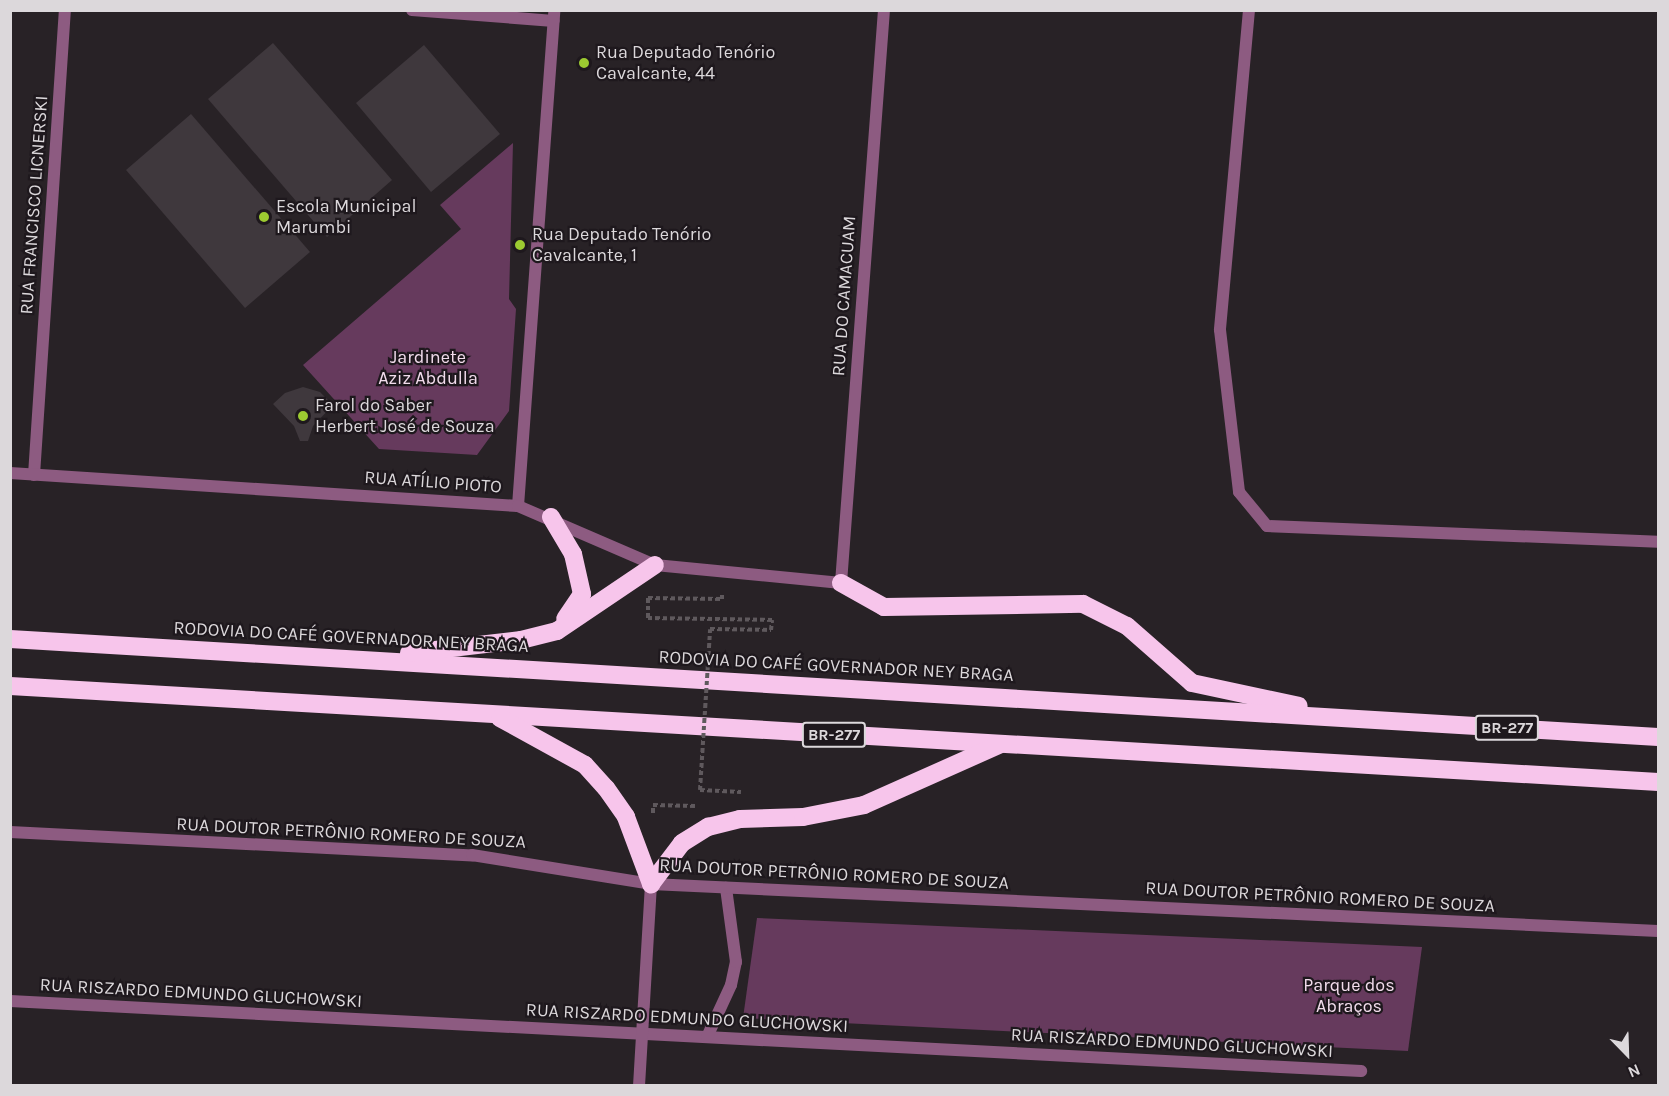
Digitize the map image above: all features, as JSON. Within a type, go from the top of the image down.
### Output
[{"type":"highway","points":[[551,516],[573,554],[582,594],[557,631]]},
{"type":"highway","points":[[358,658],[521,640],[557,631],[655,565]]},
{"type":"highway","points":[[840,584],[884,607],[1083,604],[1127,626],[1192,683],[1356,719]]},
{"type":"highway","name":"RODOVIA DO CAFÉ GOVERNADOR NEY BRAGA","points":[[10,639],[1659,737]]},
{"type":"highway","name":"BR-277","points":[[10,686],[1659,782]]},
{"type":"highway","points":[[493,714],[585,765],[606,788],[626,817],[651,884]]},
{"type":"highway","points":[[651,884],[682,843],[708,827],[740,819],[803,817],[864,804],[1001,744]]},
{"type":"street","name":"RUA FRANCISCO LICNERSKI","points":[[34,475],[65,10]]},
{"type":"street","points":[[412,10],[554,16],[518,506]]},
{"type":"street","name":"RUA DO CAMACUAM","points":[[840,584],[885,10]]},
{"type":"street","points":[[1249,10],[1220,330],[1239,492],[1267,526],[1659,542]]},
{"type":"street","name":"RUA ATÍLIO PIOTO","points":[[10,473],[518,506],[551,516],[655,565],[840,584]]},
{"type":"street","name":"RUA DOUTOR PETRÔNIO ROMERO DE SOUZA","points":[[10,832],[472,855],[578,868],[651,884],[1659,931]]},
{"type":"street","points":[[639,1086],[651,884]]},
{"type":"street","points":[[707,1037],[731,986],[736,962],[726,888]]},
{"type":"street","name":"RUA RISZARDO EDMUNDO GLUCHOWSKI","points":[[10,1000],[1361,1071]]},
{"type":"path","points":[[700,790],[710,629],[771,630],[771,620],[648,618],[648,598],[722,599],[723,572]]},
{"type":"green space","name":"Jardinete Aziz Abdulla","points":[[513,143],[509,299],[516,309],[509,411],[477,455],[379,449],[303,365],[461,229],[440,205]]},
{"type":"green space","name":"Parque dos Abraços","points":[[757,918],[1422,947],[1408,1051],[743,1018]]},
{"type":"building","points":[[273,43],[392,180],[327,237],[208,99]]},
{"type":"building","points":[[424,45],[500,134],[431,192],[356,103]]},
{"type":"building","points":[[191,114],[310,252],[245,308],[126,170]]},
{"type":"building","name":"Farol do Saber Herbert José de Souza","points":[[303,387],[320,392],[333,405],[313,426],[308,441],[300,441],[294,426],[273,404],[285,393]]},
{"type":"place","name":"Rua Deputado Tenório Cavalcante, 44","points":[[584,63]]},
{"type":"place","name":"Escola Municipal Marumbi","points":[[264,217]]},
{"type":"place","name":"Rua Deputado Tenório Cavalcante, 1","points":[[520,245]]},
{"type":"place","name":"Farol do Saber Herbert José de Souza","points":[[303,416]]}]
